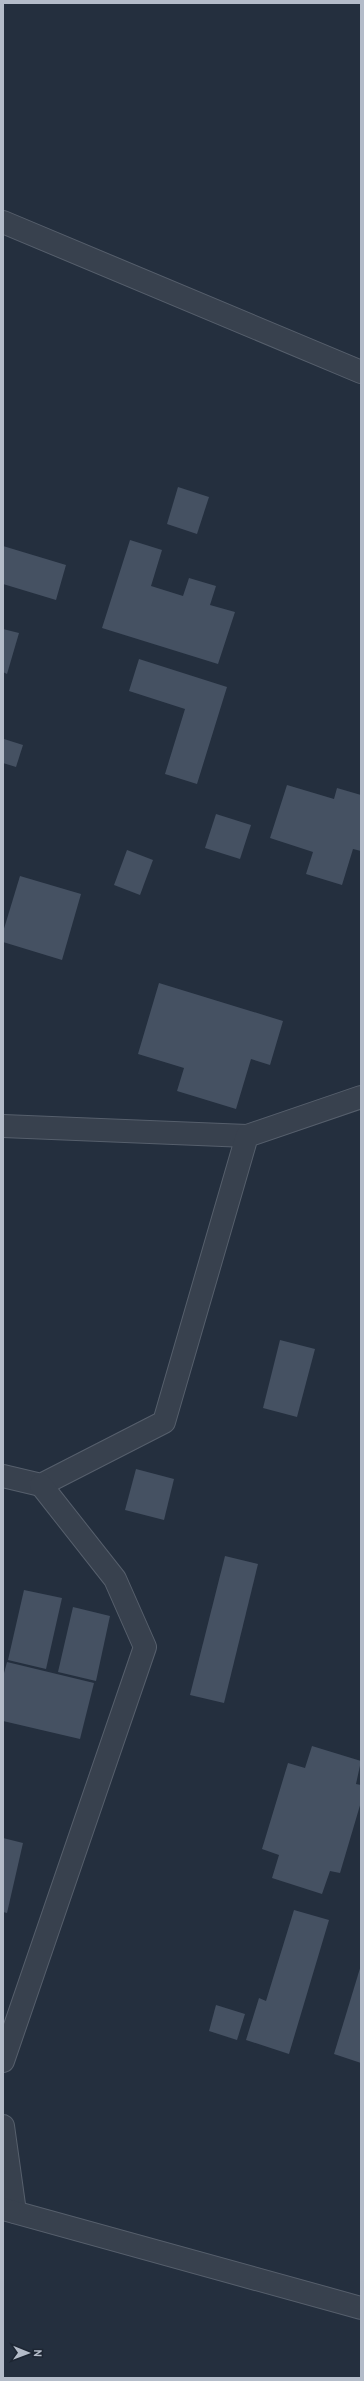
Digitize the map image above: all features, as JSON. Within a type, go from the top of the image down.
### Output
[{"type":"street","points":[[3,222],[361,372]]},
{"type":"street","points":[[3,1126],[247,1136],[361,1097]]},
{"type":"street","points":[[41,1485],[164,1422],[247,1136]]},
{"type":"street","points":[[3,1476],[41,1485],[115,1579],[145,1647],[3,2061]]},
{"type":"street","points":[[3,2126],[9,2211],[361,2308]]},
{"type":"building","points":[[178,487],[209,497],[197,534],[167,524]]},
{"type":"building","points":[[130,540],[162,550],[151,586],[183,596],[189,578],[216,586],[210,605],[235,612],[218,664],[102,628]]},
{"type":"building","points":[[3,546],[66,565],[56,600],[3,584]]},
{"type":"building","points":[[3,629],[19,633],[7,674],[3,672]]},
{"type":"building","points":[[139,659],[227,687],[197,784],[165,774],[185,709],[129,691]]},
{"type":"building","points":[[4,739],[23,745],[16,767],[3,763]]},
{"type":"building","points":[[287,785],[334,799],[337,788],[361,795],[361,851],[353,849],[342,885],[306,874],[313,852],[270,838]]},
{"type":"building","points":[[216,814],[251,825],[240,859],[205,848]]},
{"type":"building","points":[[127,850],[153,860],[140,895],[114,885]]},
{"type":"building","points":[[20,876],[81,894],[62,960],[3,942],[3,932]]},
{"type":"building","points":[[159,983],[283,1021],[270,1065],[251,1059],[236,1109],[177,1091],[184,1068],[138,1054]]},
{"type":"building","points":[[280,1340],[315,1349],[297,1417],[263,1408]]},
{"type":"building","points":[[136,1469],[174,1479],[164,1520],[125,1510]]},
{"type":"building","points":[[225,1556],[258,1564],[224,1703],[190,1695]]},
{"type":"building","points":[[24,1590],[62,1598],[46,1669],[8,1660]]},
{"type":"building","points":[[73,1607],[110,1616],[96,1681],[58,1672]]},
{"type":"building","points":[[7,1662],[94,1683],[80,1739],[3,1721],[3,1677]]},
{"type":"building","points":[[312,1746],[361,1761],[356,1784],[361,1785],[361,1802],[340,1873],[330,1871],[322,1894],[272,1878],[279,1855],[262,1849],[288,1763],[305,1768]]},
{"type":"building","points":[[3,1838],[23,1843],[7,1913],[3,1912]]},
{"type":"building","points":[[294,1910],[329,1920],[289,2054],[246,2040],[259,1998],[266,2001]]},
{"type":"building","points":[[361,1965],[361,2063],[334,2054]]},
{"type":"building","points":[[216,2005],[245,2014],[237,2040],[209,2031]]}]
